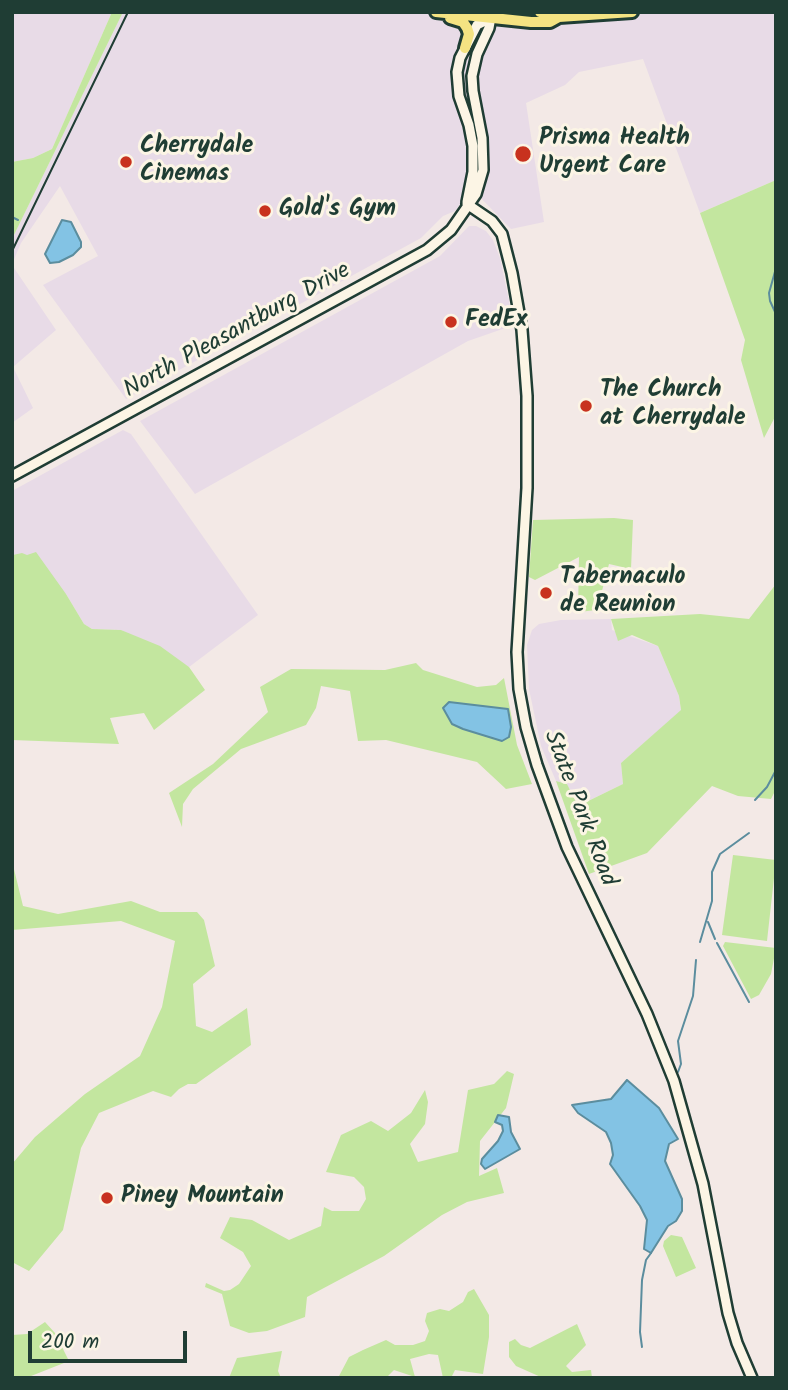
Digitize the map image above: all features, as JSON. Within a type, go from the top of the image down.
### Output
[{"type":"highway","points":[[435,12],[550,22],[559,17],[632,12]]},
{"type":"highway","points":[[435,12],[463,22],[469,34],[465,48]]},
{"type":"highway","points":[[540,12],[559,17]]},
{"type":"main road","points":[[467,204],[474,154],[471,132],[459,96],[457,72],[477,25],[491,16]]},
{"type":"main road","points":[[467,204],[476,194],[483,170],[482,138],[472,83],[474,65],[491,16]]},
{"type":"main road","name":"North Pleasantburg Drive","points":[[12,476],[427,250],[451,230],[467,204]]},
{"type":"main road","name":"State Park Road","points":[[467,204],[492,220],[502,234],[522,330],[527,396],[527,488],[517,652],[519,689],[526,727],[567,847],[647,1014],[675,1084],[703,1184],[728,1313],[752,1378]]},
{"type":"shaded area","points":[[12,12],[112,12],[52,149],[33,158],[12,162]]},
{"type":"shaded area","points":[[123,12],[776,12],[776,180],[700,213],[643,59],[579,72],[565,85],[526,103],[544,222],[511,229],[472,189],[455,211],[443,216],[421,238],[126,399],[43,285],[98,256],[60,186],[21,243],[12,264],[13,237]]},
{"type":"shaded area","points":[[469,226],[486,231],[493,240],[500,258],[514,325],[468,341],[195,494],[140,421],[440,256]]},
{"type":"shaded area","points":[[12,265],[56,330],[13,367],[33,408],[12,423]]},
{"type":"shaded area","points":[[123,430],[131,434],[258,615],[189,667],[121,630],[92,629],[84,624],[66,594],[12,561],[12,491]]},
{"type":"shaded area","points":[[611,619],[612,630],[658,646],[679,696],[681,711],[621,763],[623,784],[578,806],[567,784],[556,781],[541,746],[529,689],[527,645],[532,630],[539,624],[561,620]]},
{"type":"green space","points":[[112,12],[123,12],[13,237],[12,162],[33,158],[52,149]]},
{"type":"green space","points":[[776,180],[776,415],[764,438],[741,360],[745,340],[700,213]]},
{"type":"green space","points":[[533,520],[633,520],[631,569],[609,564],[597,610],[578,612],[579,557],[535,580],[529,577]]},
{"type":"green space","points":[[36,552],[84,624],[92,629],[121,630],[160,646],[189,667],[205,690],[154,730],[144,713],[110,718],[119,744],[12,740],[12,561],[13,555]]},
{"type":"green space","points":[[776,584],[776,789],[771,799],[738,796],[712,786],[647,853],[589,874],[556,781],[567,784],[578,806],[623,784],[621,763],[681,710],[679,696],[658,646],[632,635],[618,641],[611,619],[700,614],[749,619]]},
{"type":"green space","points":[[416,663],[423,670],[477,687],[496,685],[504,678],[517,745],[532,784],[506,789],[477,762],[386,740],[358,741],[350,691],[321,686],[316,708],[306,725],[241,749],[193,789],[183,804],[182,827],[169,793],[213,764],[268,712],[260,687],[291,669],[385,670]]},
{"type":"green space","points":[[733,855],[776,860],[767,941],[722,935]]},
{"type":"green space","points":[[12,861],[23,906],[58,914],[131,901],[160,912],[197,912],[204,920],[215,966],[193,984],[196,1026],[212,1032],[247,1008],[251,1045],[196,1084],[188,1084],[171,1097],[153,1091],[99,1113],[81,1148],[63,1230],[29,1271],[12,1262],[12,1164],[35,1137],[85,1094],[140,1056],[162,1007],[175,941],[121,921],[12,930]]},
{"type":"green space","points":[[725,942],[776,948],[771,974],[759,995],[751,999],[723,946]]},
{"type":"green space","points":[[507,1071],[514,1074],[506,1108],[480,1141],[479,1176],[497,1168],[504,1193],[467,1202],[442,1215],[384,1256],[307,1297],[305,1317],[267,1331],[249,1333],[230,1326],[222,1294],[205,1287],[206,1283],[224,1291],[230,1290],[239,1284],[251,1266],[243,1252],[220,1238],[230,1217],[252,1220],[289,1240],[321,1226],[324,1207],[332,1211],[359,1211],[366,1199],[364,1187],[354,1177],[326,1172],[341,1135],[371,1121],[388,1131],[411,1113],[425,1090],[428,1102],[425,1124],[410,1144],[418,1162],[458,1152],[468,1090],[494,1084]]},
{"type":"green space","points":[[671,1235],[682,1237],[696,1268],[676,1277],[663,1246],[664,1241]]},
{"type":"green space","points":[[474,1289],[489,1315],[489,1337],[483,1374],[455,1370],[451,1378],[443,1378],[438,1355],[429,1354],[410,1359],[415,1377],[394,1370],[386,1378],[338,1378],[349,1357],[386,1340],[395,1345],[413,1345],[425,1341],[429,1331],[425,1321],[427,1313],[440,1309],[449,1311],[463,1302],[468,1292]]},
{"type":"green space","points":[[45,1322],[55,1333],[69,1361],[26,1378],[12,1378],[12,1335],[27,1334]]},
{"type":"green space","points":[[577,1324],[586,1345],[566,1366],[572,1372],[591,1370],[592,1378],[543,1378],[516,1366],[509,1357],[509,1342],[515,1339],[530,1348]]},
{"type":"green space","points":[[282,1351],[278,1371],[281,1378],[229,1378],[237,1358]]},
{"type":"water","points":[[62,220],[71,222],[81,247],[73,255],[50,263],[45,254]]},
{"type":"water","points":[[449,702],[508,709],[511,727],[509,737],[502,741],[452,724],[443,708]]},
{"type":"water","points":[[627,1080],[659,1108],[678,1139],[669,1144],[665,1161],[682,1199],[682,1211],[676,1221],[668,1226],[651,1253],[644,1249],[647,1220],[610,1164],[613,1155],[606,1132],[578,1113],[572,1105],[611,1099]]},
{"type":"water","points":[[498,1115],[509,1117],[511,1132],[520,1149],[485,1169],[481,1164],[482,1159],[503,1131],[502,1125],[495,1122]]},
{"type":"waterway","points":[[12,217],[18,220]]},
{"type":"waterway","points":[[776,268],[769,293],[776,314]]},
{"type":"waterway","points":[[755,800],[767,787],[776,770]]},
{"type":"waterway","points":[[700,942],[712,901],[712,872],[720,854],[749,833]]},
{"type":"waterway","points":[[708,922],[715,939]]},
{"type":"waterway","points":[[717,943],[749,1002]]},
{"type":"waterway","points":[[678,1072],[681,1064],[678,1041],[693,996],[696,960]]},
{"type":"waterway","points":[[642,1347],[642,1280],[646,1260],[651,1253]]},
{"type":"railway","points":[[12,251],[128,12]]},
{"type":"place","name":"Prisma Health Urgent Care","points":[[523,154]]},
{"type":"place","name":"Cherrydale Cinemas","points":[[126,162]]},
{"type":"place","name":"Gold's Gym","points":[[265,211]]},
{"type":"place","name":"FedEx","points":[[451,322]]},
{"type":"place","name":"The Church at Cherrydale","points":[[586,406]]},
{"type":"place","name":"Tabernaculo de Reunion","points":[[546,593]]},
{"type":"place","name":"Piney Mountain","points":[[107,1198]]}]
